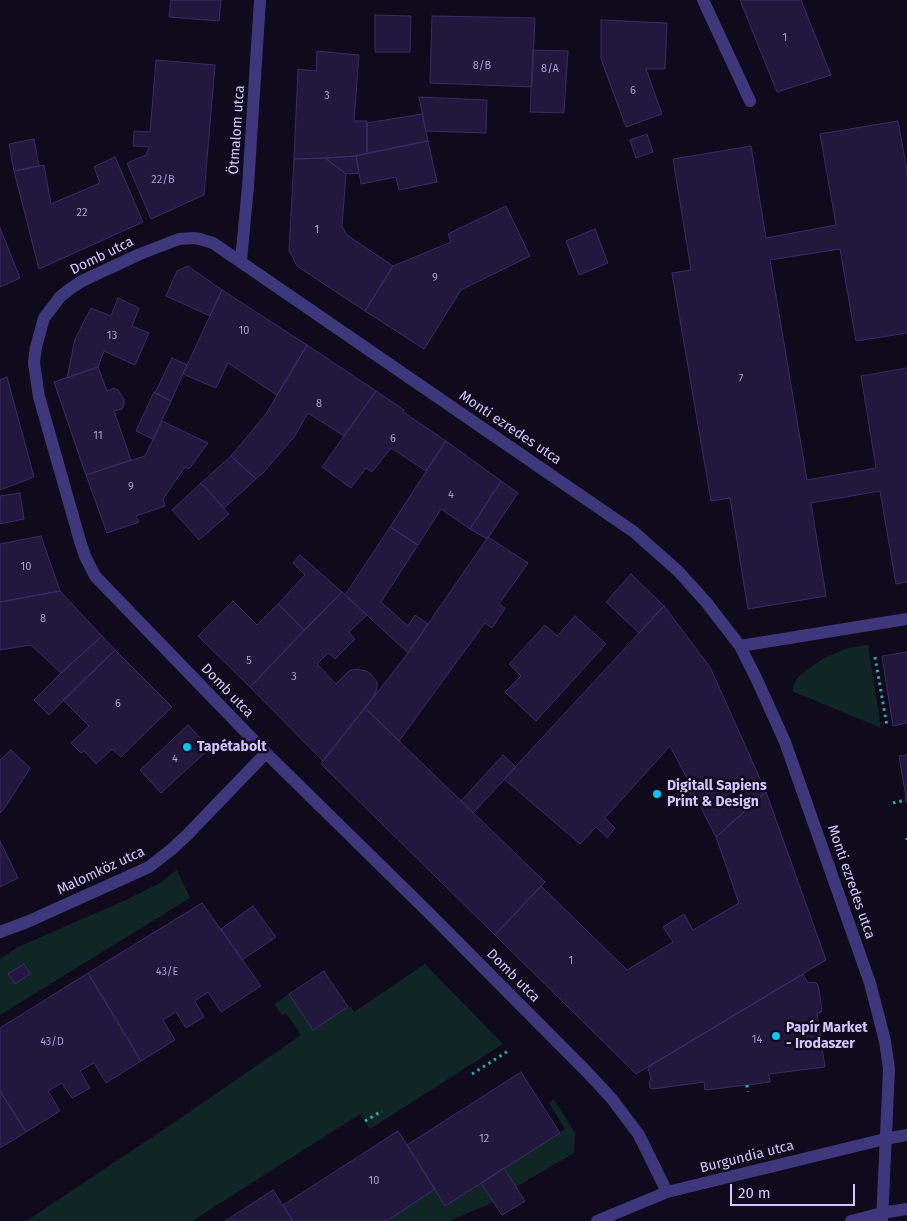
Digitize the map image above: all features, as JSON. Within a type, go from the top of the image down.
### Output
[{"type":"street","name":"Ötmalom utca","points":[[241,261],[260,0]]},
{"type":"street","points":[[703,0],[750,101]]},
{"type":"street","name":"Domb utca","points":[[241,261],[212,243],[200,238],[179,239],[140,254],[82,281],[60,297],[44,318],[36,347],[34,363],[39,397],[85,556],[95,576],[266,753],[593,1078],[612,1099],[639,1135],[667,1192]]},
{"type":"street","name":"Monti ezredes utca","points":[[241,261],[634,532],[672,565],[694,588],[740,646],[785,742],[870,984],[888,1055],[889,1070],[882,1217]]},
{"type":"street","points":[[740,646],[907,619]]},
{"type":"street","name":"Malomköz utca","points":[[0,932],[27,922],[149,866],[188,834],[266,753]]},
{"type":"street","name":"Burgundia utca","points":[[597,1221],[667,1192],[907,1135]]},
{"type":"street","points":[[851,1221],[882,1217],[907,1209]]},
{"type":"path","points":[[875,657],[887,726]]},
{"type":"path","points":[[893,802],[906,800]]},
{"type":"path","points":[[472,1074],[508,1051]]},
{"type":"path","points":[[747,1085],[748,1092]]},
{"type":"path","points":[[365,1121],[382,1111]]},
{"type":"green space","points":[[868,645],[881,728],[792,691],[800,675],[824,658],[848,648]]},
{"type":"green space","points":[[177,870],[190,898],[0,1015],[0,959],[16,948],[160,883]]},
{"type":"green space","points":[[425,964],[503,1044],[370,1129],[360,1114],[192,1221],[26,1221],[301,1035],[286,1013],[282,1015],[274,1004],[289,994],[313,1030],[350,1006],[354,1012]]},
{"type":"green space","points":[[554,1099],[575,1133],[574,1153],[516,1187],[504,1168],[565,1129],[549,1103]]},
{"type":"green space","points":[[481,1183],[494,1202],[449,1221],[386,1221],[435,1189],[445,1206]]},
{"type":"building","points":[[171,0],[221,0],[219,21],[169,17]]},
{"type":"building","points":[[740,0],[801,0],[831,75],[777,92]]},
{"type":"building","points":[[375,15],[411,16],[410,52],[375,52]]},
{"type":"building","points":[[432,16],[535,18],[532,87],[430,83]]},
{"type":"building","points":[[601,20],[667,23],[665,69],[646,69],[662,114],[626,127],[601,59]]},
{"type":"building","points":[[533,50],[568,51],[564,113],[530,112]]},
{"type":"building","points":[[317,51],[359,55],[354,121],[367,121],[367,153],[356,156],[294,159],[298,69],[316,71]]},
{"type":"building","points":[[156,60],[215,65],[204,195],[151,219],[127,163],[146,155],[149,147],[133,146],[134,131],[150,132]]},
{"type":"building","points":[[419,97],[487,100],[486,133],[426,131]]},
{"type":"building","points":[[422,114],[428,141],[367,153],[367,123]]},
{"type":"building","points":[[898,121],[907,171],[907,333],[856,341],[840,249],[770,260],[807,480],[876,468],[861,376],[907,368],[907,582],[896,584],[880,491],[811,503],[826,596],[748,609],[730,498],[711,501],[672,273],[691,270],[673,159],[751,146],[766,238],[836,225],[820,134]]},
{"type":"building","points":[[647,134],[653,152],[636,158],[630,140]]},
{"type":"building","points":[[34,139],[39,166],[14,171],[9,144]]},
{"type":"building","points":[[428,141],[437,182],[399,190],[396,177],[361,184],[356,156]]},
{"type":"building","points":[[356,156],[359,173],[346,174],[325,158]]},
{"type":"building","points":[[115,157],[143,222],[39,269],[14,171],[44,165],[51,204],[100,183],[94,167]]},
{"type":"building","points":[[325,158],[346,174],[342,226],[347,235],[393,266],[365,311],[297,266],[289,250],[294,159]]},
{"type":"building","points":[[506,206],[530,256],[461,290],[424,349],[365,311],[393,266],[451,242],[448,234]]},
{"type":"building","points":[[0,228],[20,278],[0,287]]},
{"type":"building","points":[[595,229],[608,263],[579,275],[566,241]]},
{"type":"building","points":[[188,266],[222,290],[210,316],[166,296],[177,271]]},
{"type":"building","points":[[222,290],[307,345],[277,395],[228,363],[216,388],[183,374]]},
{"type":"building","points":[[118,298],[139,308],[132,326],[149,333],[135,365],[104,351],[98,367],[67,378],[75,339],[91,308],[111,316]]},
{"type":"building","points":[[307,345],[376,391],[344,436],[308,413],[294,437],[256,479],[231,456],[266,414]]},
{"type":"building","points":[[172,358],[187,365],[171,401],[155,393]]},
{"type":"building","points":[[98,367],[107,391],[114,388],[118,390],[124,399],[122,409],[114,411],[131,460],[86,475],[54,382]]},
{"type":"building","points":[[7,377],[34,477],[0,490],[0,380]]},
{"type":"building","points":[[376,391],[446,441],[426,471],[391,448],[372,472],[366,468],[351,488],[322,467]]},
{"type":"building","points":[[154,392],[171,401],[153,439],[136,431]]},
{"type":"building","points":[[162,421],[208,443],[189,469],[185,467],[163,499],[165,506],[136,516],[139,522],[107,533],[86,475],[145,456]]},
{"type":"building","points":[[446,441],[501,481],[470,529],[441,509],[418,545],[390,527]]},
{"type":"building","points":[[231,456],[256,479],[224,508],[201,483]]},
{"type":"building","points":[[501,481],[518,493],[487,539],[470,529]]},
{"type":"building","points":[[201,483],[229,514],[199,540],[172,510]]},
{"type":"building","points":[[20,493],[24,519],[0,524],[0,496]]},
{"type":"building","points":[[390,527],[418,545],[381,602],[408,626],[415,615],[428,624],[408,653],[345,595]]},
{"type":"building","points":[[41,536],[60,591],[0,602],[0,544]]},
{"type":"building","points":[[488,537],[528,563],[499,604],[505,608],[492,628],[485,623],[399,741],[365,708],[408,653]]},
{"type":"building","points":[[300,555],[342,592],[304,630],[278,604],[305,575],[293,563]]},
{"type":"building","points":[[631,574],[664,606],[639,633],[606,602]]},
{"type":"building","points":[[60,591],[102,636],[61,673],[31,645],[0,650],[0,602]]},
{"type":"building","points":[[342,592],[367,615],[349,632],[355,639],[335,659],[328,653],[317,664],[336,684],[349,671],[356,669],[366,671],[377,682],[377,689],[373,697],[323,761],[250,687]]},
{"type":"building","points":[[233,601],[257,625],[278,604],[304,630],[250,687],[198,636]]},
{"type":"building","points":[[664,606],[710,667],[766,792],[716,837],[694,794],[682,800],[676,788],[689,782],[670,746],[605,818],[615,828],[607,838],[596,827],[580,844],[504,779]]},
{"type":"building","points":[[575,616],[606,644],[536,721],[505,692],[521,676],[509,664],[545,625],[557,636]]},
{"type":"building","points":[[102,636],[115,650],[49,715],[34,700]]},
{"type":"building","points":[[115,650],[172,707],[121,757],[112,749],[96,764],[84,751],[81,753],[71,743],[89,726],[63,700]]},
{"type":"building","points":[[907,652],[907,723],[893,726],[882,656]]},
{"type":"building","points":[[365,708],[545,882],[495,935],[321,764]]},
{"type":"building","points":[[188,725],[210,748],[161,793],[140,770]]},
{"type":"building","points":[[11,750],[30,768],[0,813],[0,760]]},
{"type":"building","points":[[503,755],[516,767],[473,813],[461,801]]},
{"type":"building","points":[[907,755],[907,803],[899,756]]},
{"type":"building","points":[[766,792],[826,960],[636,1074],[495,935],[541,886],[627,970],[673,942],[663,927],[684,914],[693,930],[739,903],[716,837]]},
{"type":"building","points":[[0,841],[18,878],[0,887]]},
{"type":"building","points":[[202,903],[261,986],[221,1012],[208,992],[195,1001],[204,1017],[186,1028],[176,1012],[163,1020],[175,1040],[141,1061],[88,973]]},
{"type":"building","points":[[253,906],[276,937],[242,960],[221,929]]},
{"type":"building","points":[[24,964],[30,974],[15,984],[8,974]]},
{"type":"building","points":[[324,971],[348,1007],[313,1030],[289,994]]},
{"type":"building","points":[[88,973],[141,1061],[106,1083],[94,1063],[80,1071],[90,1088],[72,1098],[62,1083],[48,1091],[60,1111],[26,1132],[0,1091],[0,1028]]},
{"type":"building","points":[[803,974],[808,983],[815,982],[818,985],[822,1009],[821,1012],[817,1013],[825,1067],[769,1074],[770,1082],[747,1085],[705,1090],[704,1082],[650,1088],[649,1082],[651,1079],[648,1067]]},
{"type":"building","points":[[521,1072],[560,1133],[445,1206],[407,1145]]},
{"type":"building","points":[[0,1091],[26,1132],[0,1148]]},
{"type":"building","points":[[398,1131],[435,1189],[387,1221],[293,1221],[283,1205]]},
{"type":"building","points":[[504,1168],[525,1201],[502,1215],[481,1183]]},
{"type":"building","points":[[273,1190],[293,1221],[225,1221]]},
{"type":"place","name":"Tapétabolt","points":[[187,747]]},
{"type":"place","name":"Digitall Sapiens Print & Design","points":[[657,794]]},
{"type":"place","name":"Papír Market - Irodaszer","points":[[776,1036]]}]
